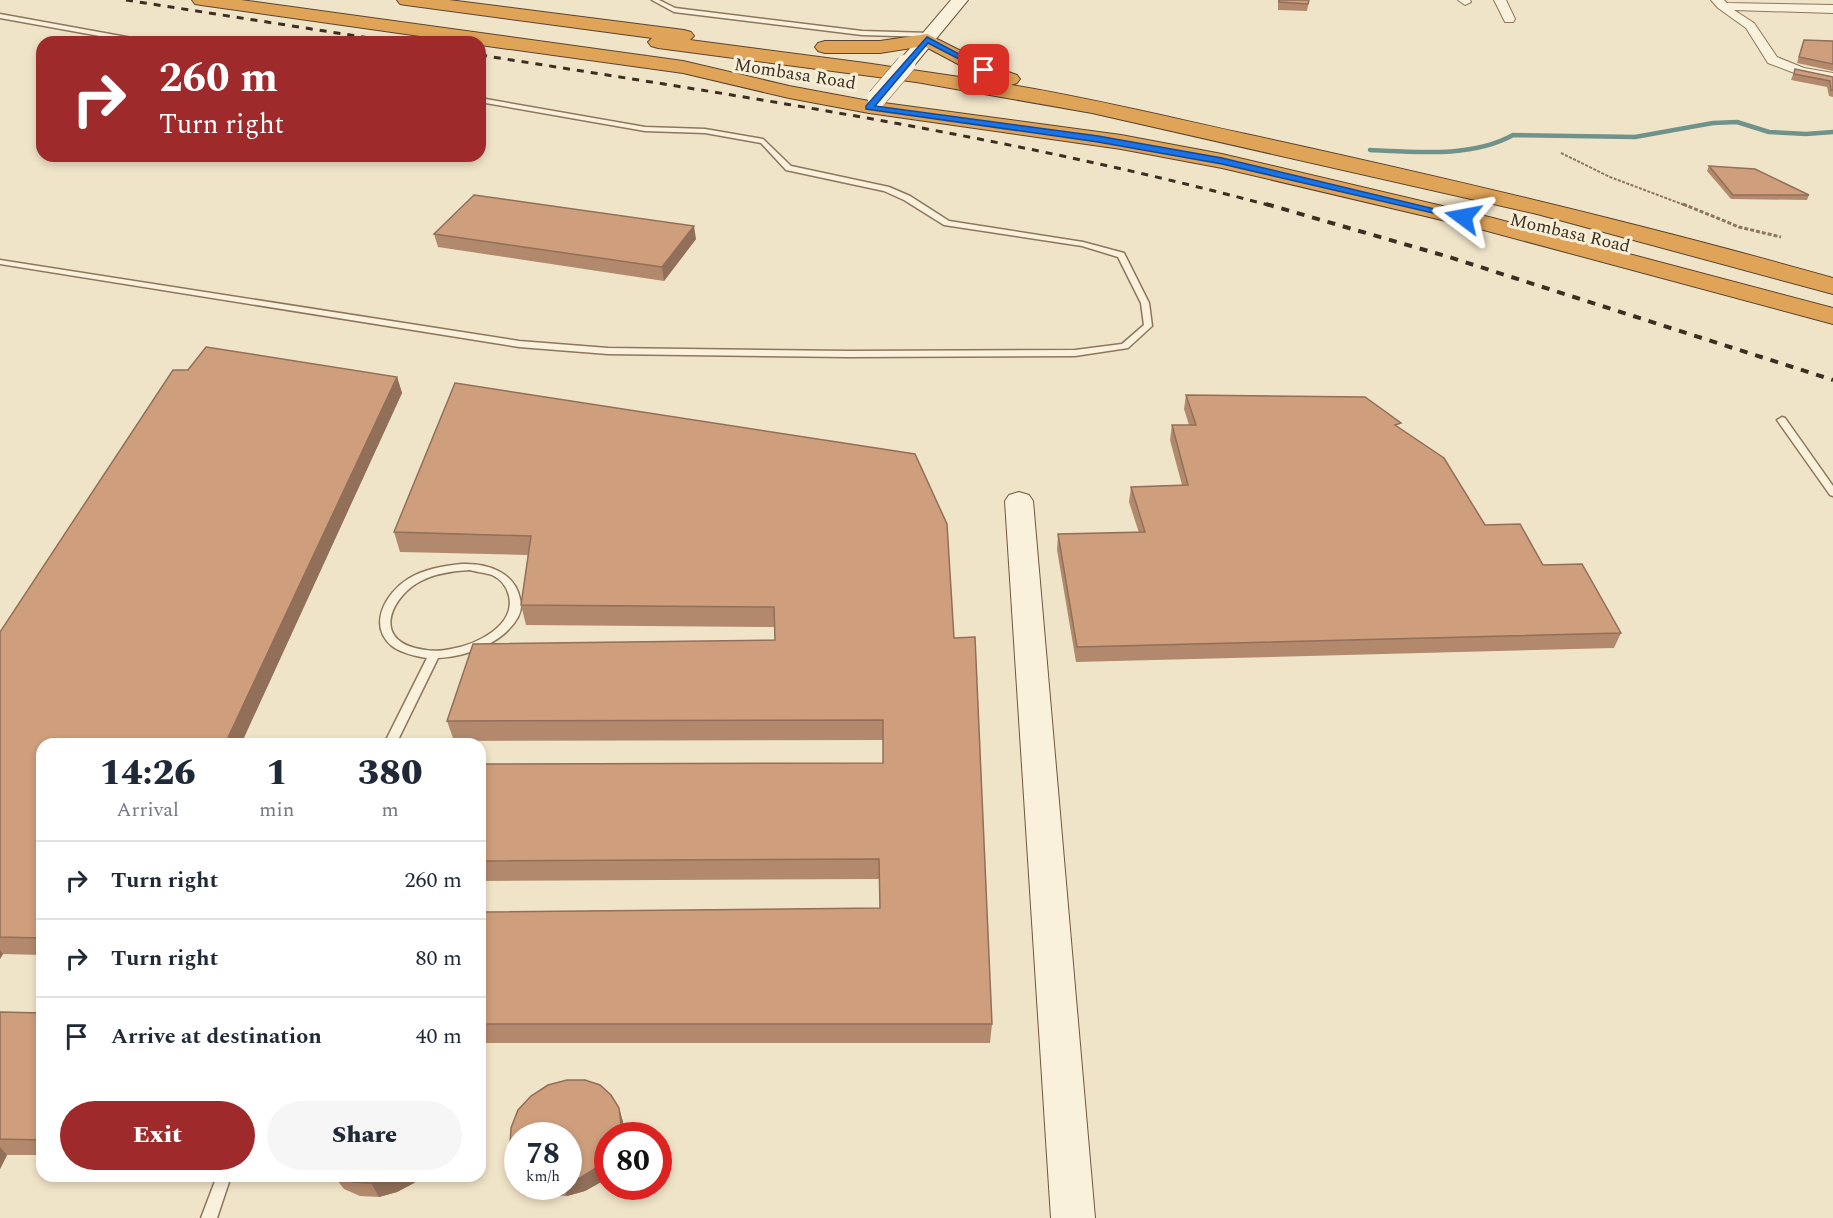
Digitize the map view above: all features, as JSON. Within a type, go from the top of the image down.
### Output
[{"type":"highway","points":[[201,0],[460,36]]},
{"type":"highway","name":"Mombasa Road","points":[[277,0],[657,53],[1105,123],[1775,281],[1833,299]]},
{"type":"highway","name":"Mombasa Road","points":[[347,0],[927,78],[1070,102],[1390,171],[1587,219],[1833,286]]},
{"type":"highway","points":[[406,0],[777,47],[880,47],[929,38],[984,70],[1026,85],[1368,157],[1616,213],[1833,274]]},
{"type":"highway","points":[[486,40],[683,67],[789,92],[873,103],[1222,161],[1485,222],[1833,316]]},
{"type":"street","points":[[873,103],[960,0]]},
{"type":"street","points":[[1500,0],[1509,19]]},
{"type":"street","points":[[1720,3],[1833,9]]},
{"type":"street","points":[[1720,3],[1750,26],[1772,60],[1801,71],[1833,77]]},
{"type":"street","points":[[1019,501],[1073,1218]]},
{"type":"lane","points":[[654,0],[674,10],[862,33],[929,38]]},
{"type":"lane","points":[[0,16],[110,36]]},
{"type":"lane","points":[[0,262],[519,344],[608,351],[848,354],[1075,353],[1125,346],[1148,326],[1145,303],[1121,255],[1083,244],[947,223],[907,198],[886,189],[789,168],[764,141],[705,131],[645,129],[486,101]]},
{"type":"lane","points":[[1782,420],[1833,494]]},
{"type":"lane","points":[[470,567],[497,573],[510,584],[516,597],[514,612],[509,622],[494,636],[474,647],[434,655],[412,652],[395,643],[384,627],[384,612],[393,597],[408,584],[426,574],[447,568],[470,567]]},
{"type":"lane","points":[[393,738],[434,655]]},
{"type":"lane","points":[[210,1218],[222,1182]]},
{"type":"path","points":[[1561,153],[1610,177],[1739,227],[1781,237]]},
{"type":"building","points":[[1279,0],[1309,0],[1308,4],[1279,2]]},
{"type":"building","points":[[1804,40],[1833,41],[1833,64],[1799,57]]},
{"type":"building","points":[[1795,69],[1833,77],[1833,90],[1831,90],[1830,81],[1794,74]]},
{"type":"building","points":[[1709,166],[1755,169],[1809,195],[1733,195]]},
{"type":"building","points":[[474,195],[694,226],[662,267],[434,234]]},
{"type":"building","points":[[206,347],[397,377],[228,738],[36,738],[36,938],[0,937],[0,632],[173,370],[188,370]]},
{"type":"building","points":[[455,383],[915,454],[947,524],[954,638],[975,637],[992,1024],[486,1024],[486,912],[880,908],[879,859],[486,861],[486,764],[883,763],[883,720],[447,721],[473,644],[775,640],[774,607],[521,605],[531,536],[394,532]]},
{"type":"building","points":[[1186,395],[1365,397],[1401,423],[1395,425],[1444,458],[1485,525],[1520,524],[1543,565],[1582,564],[1621,633],[1077,647],[1058,534],[1145,532],[1131,487],[1188,485],[1172,425],[1196,425]]},
{"type":"building","points":[[0,1012],[36,1013],[36,1140],[0,1139]]},
{"type":"building","points":[[567,1080],[585,1080],[600,1085],[611,1095],[619,1108],[621,1122],[594,1122],[594,1169],[582,1177],[582,1122],[513,1122],[518,1110],[531,1096],[548,1085]]},
{"type":"waterway","points":[[1370,150],[1443,152],[1480,147],[1513,135],[1635,137],[1713,123],[1737,122],[1769,132],[1806,134],[1833,132]]},
{"type":"railway","points":[[126,0],[357,36]]},
{"type":"railway","points":[[486,56],[878,120],[1076,159],[1272,206]]},
{"type":"railway","points":[[1266,204],[1449,257],[1833,380]]},
{"type":"route","points":[[984,70],[927,40],[869,107],[1121,142],[1222,161],[1463,217]]}]
